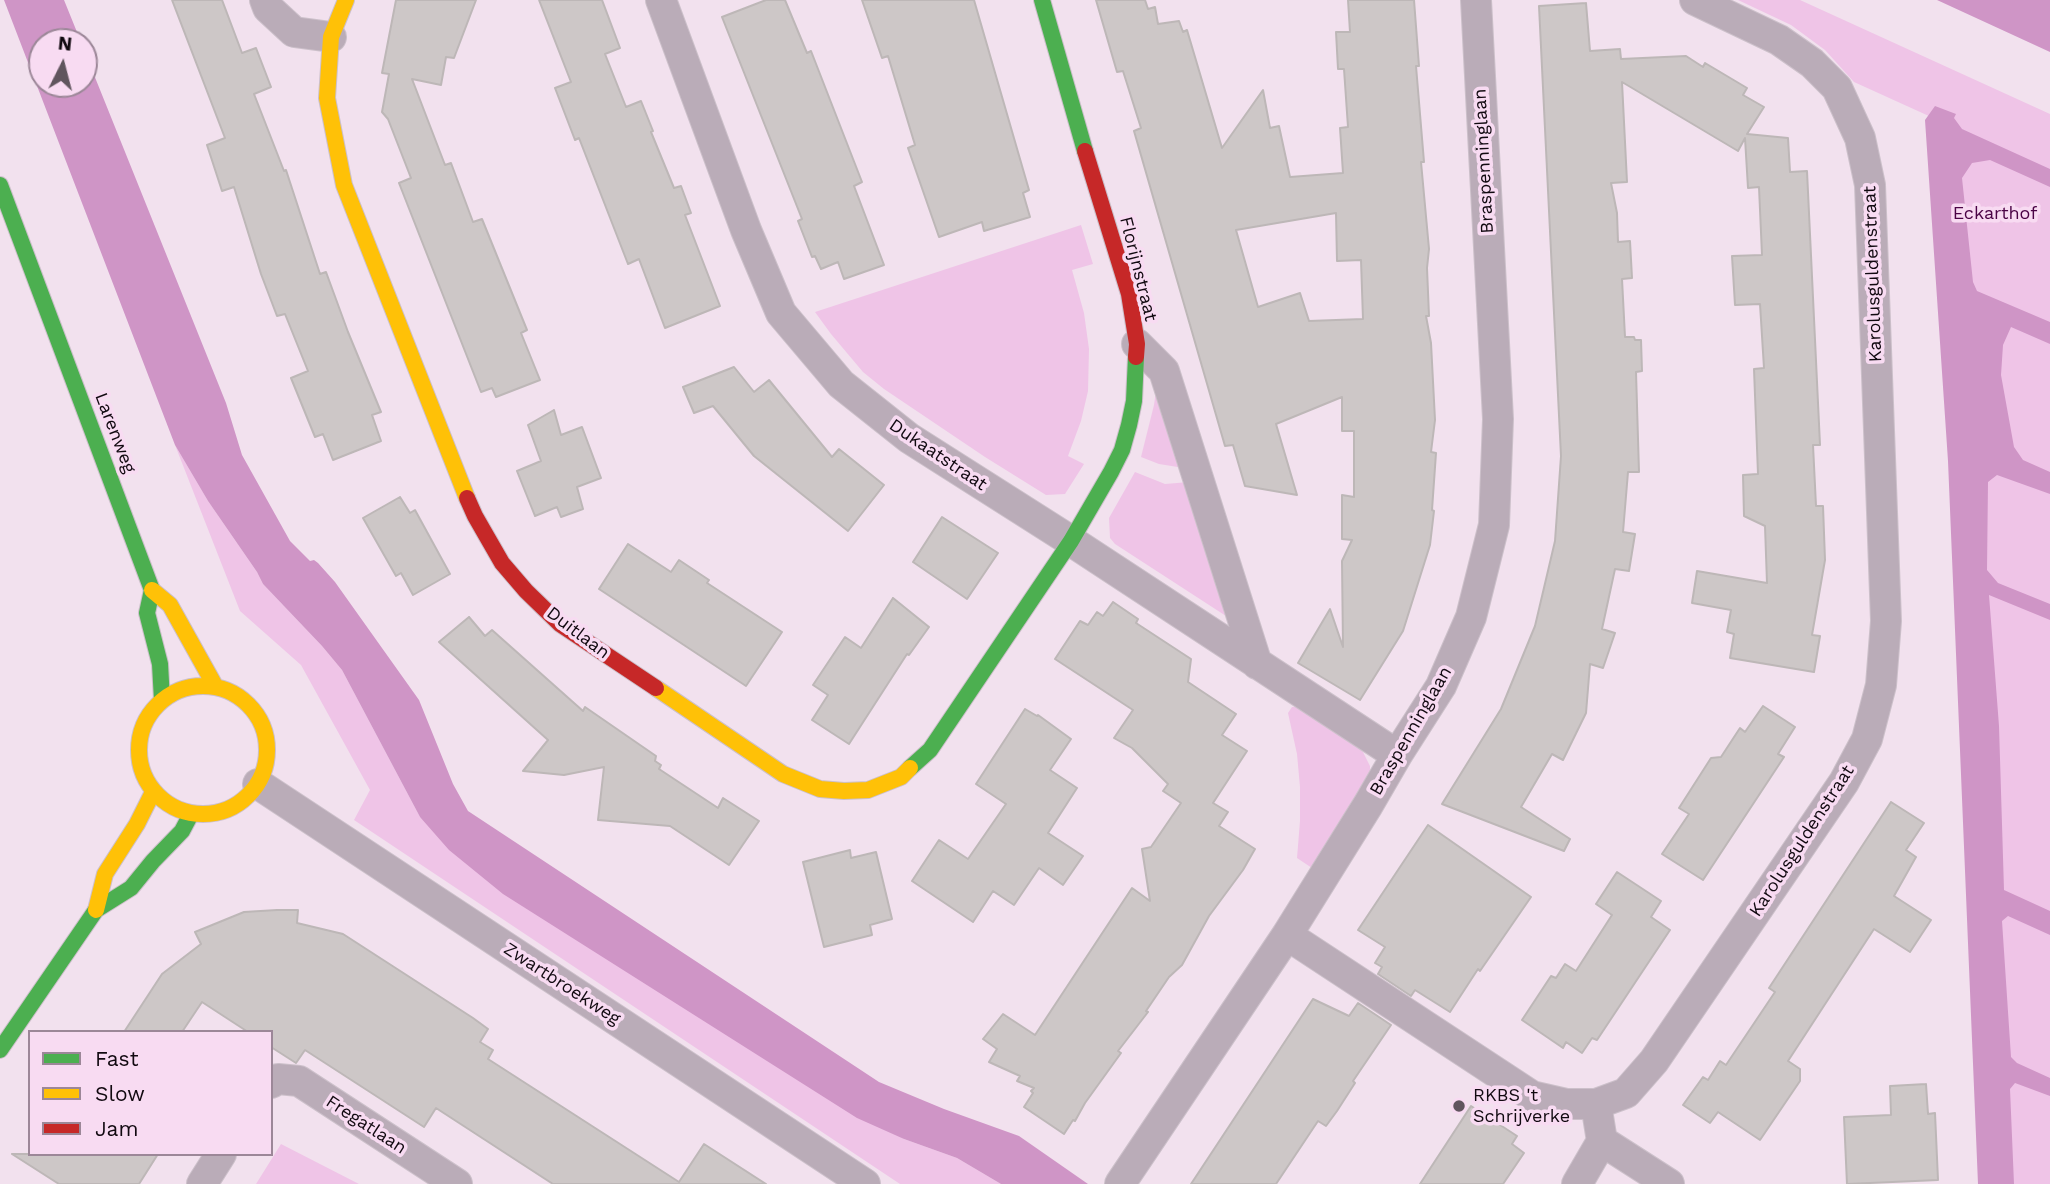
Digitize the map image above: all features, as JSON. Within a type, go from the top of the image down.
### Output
[{"type":"street","points":[[265,0],[268,8],[294,32],[331,37]]},
{"type":"street","name":"Duitlaan","points":[[346,0],[331,37],[327,98],[344,185],[475,516],[502,563],[560,624],[783,774],[820,789],[868,790],[901,777],[930,750],[1071,541]]},
{"type":"street","name":"Dukaatstraat","points":[[661,0],[781,313],[841,384],[909,438],[1397,755]]},
{"type":"street","name":"Florijnstraat","points":[[1042,0],[1129,294],[1137,344],[1135,401],[1122,450],[1071,541]]},
{"type":"street","name":"Braspenninglaan","points":[[1120,1184],[1287,935],[1441,686],[1471,617],[1494,525],[1498,419],[1476,0]]},
{"type":"street","name":"Karolusguldenstraat","points":[[1287,935],[1532,1096],[1567,1104],[1596,1104],[1626,1093],[1654,1061],[1844,782],[1867,739],[1881,685],[1886,621],[1870,185],[1860,138],[1837,88],[1812,63],[1779,40],[1695,0]]},
{"type":"street","name":"Larenweg","points":[[0,185],[152,590],[147,613],[160,664],[162,700]]},
{"type":"street","points":[[1137,344],[1164,371],[1257,664]]},
{"type":"street","points":[[152,590],[170,605],[214,684]]},
{"type":"street","points":[[214,684],[235,694],[254,711],[266,734],[267,760],[258,784],[246,799],[229,810],[191,814],[172,807],[153,792],[141,769],[138,744],[146,719],[162,700],[185,687],[214,684]]},
{"type":"street","name":"Zwartbroekweg","points":[[258,784],[866,1184]]},
{"type":"street","points":[[96,910],[105,874],[137,824],[153,792]]},
{"type":"street","points":[[0,1049],[96,910],[131,888],[181,831],[191,814]]},
{"type":"street","name":"Fregatlaan","points":[[273,1082],[278,1079],[299,1082],[457,1184]]},
{"type":"street","points":[[1577,1184],[1602,1141],[1596,1104]]},
{"type":"street","points":[[1602,1141],[1669,1184]]},
{"type":"street","points":[[202,1184],[219,1156]]},
{"type":"green space","points":[[1738,0],[1800,0],[2050,114],[2050,171],[1854,82],[1825,50],[1791,25]]},
{"type":"green space","name":"Eckarthof","points":[[1936,125],[2050,177],[2050,1184],[1988,1184]]},
{"type":"green space","points":[[1081,225],[1093,264],[1072,270],[1084,313],[1089,349],[1088,391],[1081,421],[1068,456],[1084,464],[1065,494],[1046,495],[884,389],[863,372],[815,312]]},
{"type":"green space","points":[[1158,377],[1184,468],[1159,464],[1141,457]]},
{"type":"green space","points":[[175,445],[263,584],[342,670],[420,817],[904,1139],[957,1158],[1001,1184],[900,1184],[354,820],[370,790],[301,665],[240,611]]},
{"type":"green space","points":[[1135,472],[1165,484],[1189,482],[1226,616],[1115,544],[1110,538],[1109,518]]},
{"type":"green space","points":[[1292,707],[1297,707],[1358,747],[1370,766],[1370,777],[1312,868],[1297,858],[1300,787],[1297,754],[1288,713]]},
{"type":"green space","points":[[281,1144],[359,1184],[256,1184]]},
{"type":"shaded area","points":[[4,0],[64,0],[75,28],[28,28],[28,62]]},
{"type":"shaded area","points":[[1937,0],[2050,0],[2050,52]]},
{"type":"shaded area","points":[[98,85],[226,403],[242,455],[290,541],[310,561],[318,563],[335,582],[419,700],[453,784],[468,811],[879,1082],[1019,1136],[1088,1184],[1001,1184],[957,1158],[857,1118],[503,894],[449,850],[420,817],[342,670],[263,584],[175,445],[42,98],[98,98]]},
{"type":"shaded area","points":[[1935,106],[1956,114],[1954,118],[1962,129],[2050,169],[2050,187],[1990,160],[1972,163],[1962,178],[1973,282],[1977,291],[2050,322],[2050,344],[2011,327],[2003,345],[2001,375],[2014,447],[2023,460],[2050,472],[2050,494],[1997,475],[1988,482],[1987,570],[1998,583],[2050,604],[2050,620],[1989,595],[1999,726],[2004,890],[2050,911],[2050,935],[2008,916],[2002,921],[2011,1057],[2017,1063],[2050,1078],[2050,1096],[2015,1083],[2010,1089],[2014,1184],[1978,1184],[1948,461],[1925,120]]},
{"type":"building","points":[[172,0],[222,0],[242,53],[256,48],[271,87],[254,94],[284,171],[286,170],[320,274],[326,272],[381,412],[372,415],[381,441],[333,460],[323,434],[315,437],[291,378],[308,371],[285,314],[277,316],[234,187],[222,191],[207,145],[225,138]]},
{"type":"building","points":[[396,0],[476,0],[454,58],[446,57],[441,85],[412,79],[445,165],[451,163],[473,222],[482,219],[527,330],[521,333],[540,380],[496,397],[492,388],[481,392],[399,183],[411,178],[388,119],[382,112],[389,74],[382,73]]},
{"type":"building","points":[[539,0],[602,0],[620,48],[605,54],[626,107],[641,101],[674,188],[681,186],[691,213],[685,215],[720,306],[665,328],[639,259],[628,264],[579,138],[575,140],[555,88],[571,82]]},
{"type":"building","points":[[766,0],[785,0],[807,53],[811,51],[862,182],[854,186],[884,265],[844,279],[838,262],[821,269],[815,256],[812,257],[798,221],[802,219],[722,17]]},
{"type":"building","points":[[862,0],[974,0],[1029,190],[1023,193],[1030,217],[984,231],[982,222],[939,237],[908,148],[915,145],[888,56],[882,58]]},
{"type":"building","points":[[1096,0],[1145,0],[1148,9],[1155,7],[1158,24],[1179,21],[1183,32],[1187,30],[1222,148],[1263,90],[1270,128],[1279,126],[1290,177],[1343,173],[1340,128],[1348,127],[1344,69],[1338,69],[1336,32],[1350,32],[1348,0],[1414,0],[1424,162],[1421,162],[1429,249],[1429,316],[1426,316],[1431,343],[1435,420],[1431,452],[1436,453],[1434,511],[1430,545],[1403,631],[1360,700],[1298,663],[1330,609],[1343,647],[1342,561],[1352,540],[1342,539],[1342,495],[1354,497],[1354,431],[1342,431],[1342,397],[1276,424],[1297,495],[1245,486],[1233,445],[1225,446],[1134,131],[1141,128],[1123,71],[1117,72]],"holes":[[[1336,213],[1337,261],[1361,260],[1363,319],[1309,321],[1300,293],[1258,307],[1236,230]]]},
{"type":"building","points":[[1586,3],[1590,51],[1620,49],[1621,59],[1686,56],[1703,67],[1705,63],[1747,88],[1743,95],[1764,107],[1747,134],[1788,138],[1790,172],[1807,171],[1820,445],[1813,445],[1816,506],[1823,506],[1825,560],[1812,635],[1820,636],[1814,672],[1730,658],[1734,634],[1727,632],[1731,610],[1692,603],[1697,571],[1767,583],[1765,526],[1744,516],[1743,475],[1758,474],[1754,369],[1764,368],[1760,304],[1735,305],[1732,256],[1762,255],[1759,187],[1748,188],[1745,138],[1738,151],[1622,82],[1627,182],[1611,183],[1617,213],[1618,242],[1630,241],[1632,278],[1622,279],[1625,337],[1641,340],[1642,371],[1636,372],[1639,472],[1628,472],[1623,532],[1635,534],[1629,571],[1615,569],[1602,629],[1615,633],[1603,668],[1590,664],[1586,713],[1563,760],[1552,754],[1521,807],[1570,839],[1564,851],[1442,804],[1501,709],[1535,626],[1555,541],[1561,456],[1539,6]]},
{"type":"building","points":[[734,367],[754,392],[769,380],[832,457],[839,449],[884,485],[848,531],[754,456],[713,406],[694,413],[683,387]]},
{"type":"building","points":[[554,410],[561,435],[582,427],[601,478],[577,487],[583,509],[561,517],[557,507],[535,516],[517,471],[541,461],[528,425]]},
{"type":"building","points":[[400,497],[410,513],[415,510],[450,574],[413,595],[401,573],[396,576],[363,518]]},
{"type":"building","points":[[942,517],[998,553],[967,599],[913,562]]},
{"type":"building","points":[[628,544],[671,572],[679,560],[709,580],[707,583],[782,632],[746,686],[599,589]]},
{"type":"building","points":[[893,598],[929,627],[909,655],[907,654],[849,744],[812,720],[828,695],[813,685],[845,637],[861,648]]},
{"type":"building","points":[[1113,602],[1138,619],[1136,623],[1191,659],[1188,682],[1236,714],[1222,735],[1247,751],[1213,803],[1228,812],[1219,826],[1255,849],[1209,916],[1182,965],[1169,977],[1146,1011],[1148,1012],[1118,1051],[1121,1053],[1064,1134],[1024,1107],[1034,1088],[1017,1081],[1020,1076],[989,1062],[997,1049],[983,1039],[1003,1014],[1035,1035],[1132,888],[1150,901],[1142,849],[1151,847],[1181,803],[1163,791],[1168,784],[1132,748],[1114,738],[1133,710],[1055,659],[1080,621],[1088,625],[1097,612],[1103,616]]},
{"type":"building","points":[[469,617],[485,636],[492,630],[583,711],[585,707],[656,756],[655,761],[661,765],[659,769],[718,808],[723,798],[759,821],[729,865],[670,826],[598,820],[604,767],[564,775],[523,771],[548,740],[439,642]]},
{"type":"building","points":[[1763,706],[1795,727],[1778,754],[1784,757],[1703,880],[1662,854],[1689,814],[1679,808],[1711,758],[1721,757],[1740,728],[1745,732]]},
{"type":"building","points":[[1025,709],[1071,739],[1050,770],[1077,788],[1048,833],[1083,856],[1063,885],[1039,868],[1014,905],[993,891],[973,922],[912,881],[939,840],[968,859],[1006,804],[976,784]]},
{"type":"building","points":[[1891,802],[1924,823],[1906,850],[1916,857],[1894,896],[1931,920],[1910,952],[1874,929],[1788,1061],[1800,1069],[1800,1081],[1760,1140],[1718,1112],[1710,1123],[1683,1105],[1703,1077],[1708,1080],[1720,1061],[1726,1065],[1775,992],[1769,988]]},
{"type":"building","points":[[1428,825],[1531,897],[1450,1012],[1415,990],[1411,996],[1378,974],[1382,967],[1375,963],[1385,947],[1358,930]]},
{"type":"building","points":[[850,850],[851,858],[876,852],[892,919],[870,925],[872,935],[824,947],[803,862]]},
{"type":"building","points":[[1617,872],[1661,901],[1651,917],[1670,930],[1597,1040],[1592,1038],[1582,1053],[1566,1042],[1563,1048],[1522,1020],[1551,976],[1556,978],[1565,964],[1576,971],[1612,915],[1596,904]]},
{"type":"building","points":[[298,910],[297,923],[343,934],[488,1029],[480,1042],[493,1050],[488,1059],[679,1182],[704,1144],[766,1184],[553,1184],[436,1108],[424,1127],[305,1050],[296,1063],[273,1048],[273,1030],[245,1030],[202,1002],[183,1030],[125,1030],[162,974],[201,944],[195,932],[244,912]]},
{"type":"building","points":[[1313,999],[1349,1016],[1358,1003],[1391,1025],[1353,1081],[1355,1083],[1337,1111],[1326,1126],[1318,1121],[1276,1184],[1191,1184]]},
{"type":"building","points":[[1926,1084],[1928,1114],[1935,1113],[1938,1180],[1847,1184],[1844,1117],[1891,1115],[1890,1086]]},
{"type":"building","points":[[1471,1106],[1517,1136],[1512,1144],[1524,1153],[1503,1184],[1420,1184]]},
{"type":"building","points":[[12,1154],[157,1156],[139,1184],[59,1184]]},
{"type":"traffic: fast","points":[[1042,0],[1085,151]]},
{"type":"traffic: fast","points":[[0,185],[152,590],[147,613],[160,664],[162,700]]},
{"type":"traffic: fast","points":[[910,768],[930,750],[1071,541],[1111,472],[1122,450],[1129,425],[1134,401],[1136,357]]},
{"type":"traffic: fast","points":[[0,1050],[96,910],[131,888],[182,831],[191,814]]},
{"type":"traffic: slow","points":[[346,0],[331,37],[327,98],[344,185],[467,498]]},
{"type":"traffic: slow","points":[[152,590],[170,605],[214,684]]},
{"type":"traffic: slow","points":[[203,686],[228,691],[248,705],[262,725],[267,750],[262,775],[248,795],[228,809],[203,814],[178,809],[158,795],[144,775],[139,750],[144,725],[158,705],[178,691],[203,686]]},
{"type":"traffic: slow","points":[[656,688],[783,774],[820,789],[868,790],[901,777],[910,768]]},
{"type":"traffic: slow","points":[[96,910],[105,874],[137,824],[153,792]]},
{"type":"traffic: jam","points":[[1085,151],[1129,294],[1137,344],[1136,357]]},
{"type":"traffic: jam","points":[[467,498],[502,563],[526,591],[560,624],[656,688]]},
{"type":"place","name":"RKBS 't Schrijverke","points":[[1459,1106]]}]
